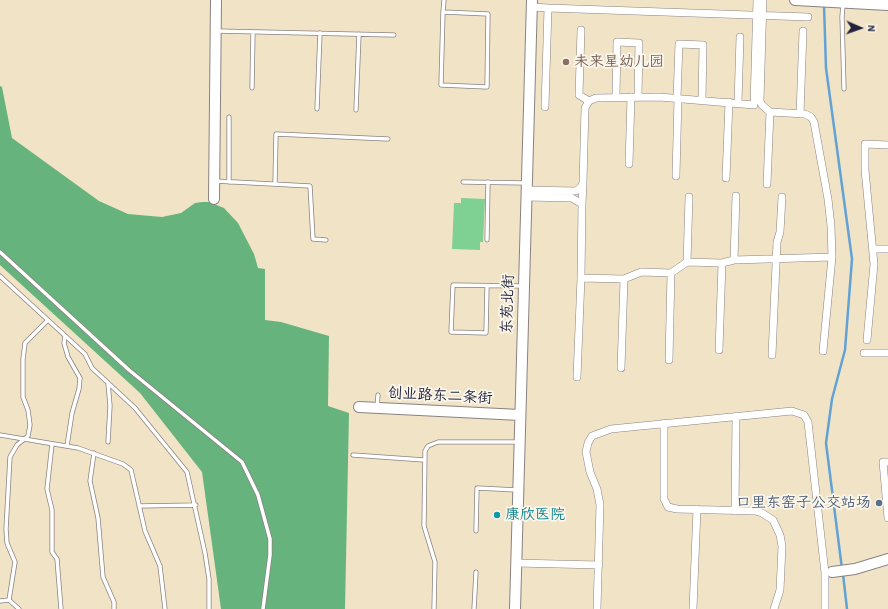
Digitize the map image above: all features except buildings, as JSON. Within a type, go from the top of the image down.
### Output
[{"type":"main road","points":[[214,199],[216,0]]},
{"type":"main road","points":[[795,0],[888,5]]},
{"type":"main road","name":"东苑北街","points":[[515,609],[532,4]]},
{"type":"main road","name":"创业路东二条街","points":[[358,407],[520,415]]},
{"type":"main road","points":[[828,573],[855,569],[888,559]]},
{"type":"street","points":[[757,0],[760,15],[760,101],[758,105]]},
{"type":"street","points":[[760,15],[763,0]]},
{"type":"street","points":[[532,4],[548,8],[808,17]]},
{"type":"street","points":[[545,106],[548,8]]},
{"type":"street","points":[[581,30],[579,95],[589,101]]},
{"type":"street","points":[[800,114],[803,31]]},
{"type":"street","points":[[738,103],[740,36]]},
{"type":"street","points":[[616,97],[617,42],[639,42],[629,164]]},
{"type":"street","points":[[676,176],[678,44],[703,45],[702,100]]},
{"type":"street","points":[[577,377],[585,108],[589,101],[603,97],[678,98],[729,102],[758,105],[770,112],[805,114],[811,117],[814,122],[828,199],[831,226],[832,257],[823,351]]},
{"type":"street","points":[[726,178],[729,102]]},
{"type":"street","points":[[767,184],[770,112]]},
{"type":"street","points":[[867,340],[874,278],[873,249],[865,170],[865,144],[888,145]]},
{"type":"street","points":[[526,190],[576,191],[583,183]]},
{"type":"street","points":[[526,190],[572,198],[582,204]]},
{"type":"street","points":[[734,260],[736,196]]},
{"type":"street","points":[[687,262],[689,197]]},
{"type":"street","points":[[772,355],[782,197]]},
{"type":"street","points":[[873,249],[888,250]]},
{"type":"street","points":[[581,278],[624,280],[641,272],[671,273],[687,262],[722,263],[734,260],[832,257]]},
{"type":"street","points":[[719,350],[722,263]]},
{"type":"street","points":[[669,360],[671,273]]},
{"type":"street","points":[[621,368],[624,280]]},
{"type":"street","points":[[864,353],[888,353]]},
{"type":"street","points":[[597,609],[600,505],[586,452],[588,443],[592,436],[604,430],[792,411],[804,415],[808,422],[828,573],[825,609]]},
{"type":"street","points":[[735,511],[736,416]]},
{"type":"street","points":[[664,423],[665,504],[672,508],[762,513],[773,520],[782,546],[780,590],[774,609]]},
{"type":"street","points":[[888,462],[884,462],[888,518]]},
{"type":"street","points":[[693,609],[697,509]]},
{"type":"street","points":[[516,563],[599,566]]},
{"type":"lane","points":[[443,12],[488,14],[487,86],[441,85],[443,12],[444,0]]},
{"type":"lane","points":[[842,2],[844,88]]},
{"type":"lane","points":[[216,31],[394,35]]},
{"type":"lane","points":[[252,88],[253,32]]},
{"type":"lane","points":[[317,109],[320,34]]},
{"type":"lane","points":[[356,110],[359,34]]},
{"type":"lane","points":[[229,117],[229,182]]},
{"type":"lane","points":[[275,184],[276,134],[388,139]]},
{"type":"lane","points":[[215,181],[310,186],[313,240],[326,240]]},
{"type":"lane","points":[[463,182],[488,182],[526,190]]},
{"type":"lane","points":[[488,182],[488,240]]},
{"type":"lane","points":[[0,252],[129,370],[242,462],[258,495],[270,539],[270,555],[263,609]]},
{"type":"lane","points":[[0,276],[85,354],[92,368],[135,408],[188,472],[196,505],[209,579],[210,609]]},
{"type":"lane","points":[[487,286],[486,333],[452,332],[453,285],[524,286]]},
{"type":"lane","points":[[9,600],[15,562],[7,543],[6,528],[10,457],[17,445],[28,436],[30,425],[28,410],[23,397],[23,359],[25,343],[48,320]]},
{"type":"lane","points":[[65,336],[64,343],[68,358],[80,378],[79,389],[72,413],[67,446]]},
{"type":"lane","points":[[108,383],[110,406],[108,442]]},
{"type":"lane","points":[[378,395],[378,408]]},
{"type":"lane","points":[[0,435],[67,446],[94,453],[123,464],[131,470],[145,531],[160,566],[164,609]]},
{"type":"lane","points":[[434,609],[435,562],[424,526],[425,451],[428,446],[438,442],[519,442]]},
{"type":"lane","points":[[52,444],[47,489],[52,510],[52,552],[57,559],[61,609]]},
{"type":"lane","points":[[94,453],[90,481],[98,518],[103,577],[114,602],[114,609]]},
{"type":"lane","points":[[353,456],[424,460]]},
{"type":"lane","points":[[476,531],[477,488],[518,490]]},
{"type":"lane","points":[[139,506],[196,505]]},
{"type":"lane","points":[[474,609],[476,572]]},
{"type":"lane","points":[[0,601],[9,600],[19,609]]},
{"type":"green space","points":[[0,86],[2,87],[12,138],[99,201],[128,214],[162,217],[181,213],[195,203],[209,202],[224,208],[238,223],[254,254],[258,268],[265,269],[265,320],[281,322],[329,336],[328,406],[349,413],[345,609],[221,609],[202,472],[140,393],[0,265]]},
{"type":"green space","points":[[461,198],[485,199],[483,242],[480,242],[480,250],[452,249],[454,203],[461,203]]},
{"type":"waterway","points":[[824,5],[826,68],[852,259],[845,350],[832,399],[826,443],[842,569]]},
{"type":"waterway","points":[[843,574],[847,609]]},
{"type":"place","name":"未来星幼儿园","points":[[566,62]]},
{"type":"place","name":"口里东窑子公交站场","points":[[879,503]]},
{"type":"place","name":"康欣医院","points":[[497,515]]}]
